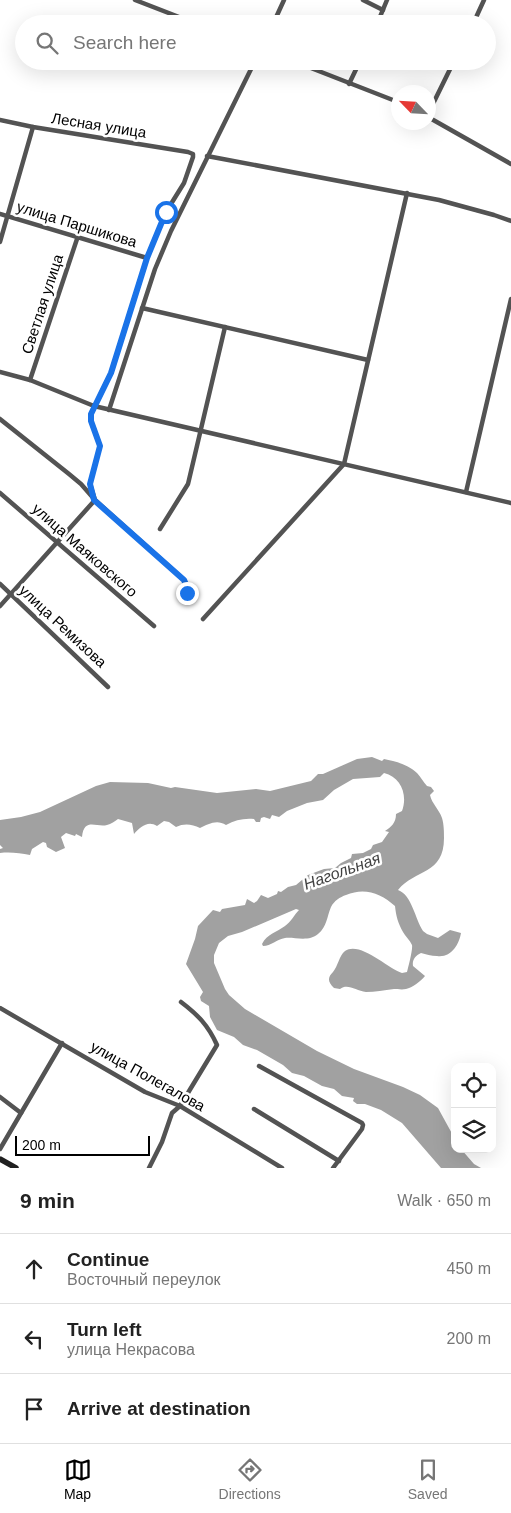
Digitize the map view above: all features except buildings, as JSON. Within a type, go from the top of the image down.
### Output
[{"type":"street","points":[[135,0],[148,2],[177,15]]},
{"type":"street","points":[[277,15],[284,0]]},
{"type":"street","points":[[363,0],[383,10]]},
{"type":"street","points":[[381,15],[387,0]]},
{"type":"street","points":[[477,15],[484,0]]},
{"type":"street","points":[[109,410],[155,269],[251,70]]},
{"type":"street","points":[[315,70],[391,99]]},
{"type":"street","points":[[349,84],[356,70]]},
{"type":"street","points":[[436,99],[450,70]]},
{"type":"street","name":"Лесная улица","points":[[0,120],[193,154],[184,183],[166,212],[147,258]]},
{"type":"street","points":[[436,121],[511,164]]},
{"type":"street","points":[[0,242],[33,127]]},
{"type":"street","points":[[208,156],[407,193],[494,214],[511,222]]},
{"type":"street","points":[[203,619],[344,464],[407,193]]},
{"type":"street","name":"улица Паршикова","points":[[0,214],[147,258]]},
{"type":"street","name":"Светлая улица","points":[[30,380],[78,236]]},
{"type":"street","points":[[94,500],[90,484],[100,446],[91,421],[94,406],[111,373],[147,258]]},
{"type":"street","points":[[466,492],[511,299]]},
{"type":"street","points":[[142,308],[368,360]]},
{"type":"street","points":[[160,529],[188,484],[225,327]]},
{"type":"street","points":[[0,372],[30,380],[94,406],[109,410],[511,503]]},
{"type":"street","points":[[0,419],[81,484],[94,500],[184,580],[187,593]]},
{"type":"street","name":"улица Маяковского","points":[[0,493],[154,626]]},
{"type":"street","points":[[0,606],[94,500]]},
{"type":"street","name":"улица Ремизова","points":[[0,584],[108,687]]},
{"type":"street","points":[[149,1168],[162,1142],[172,1113],[180,1106],[217,1046],[210,1030],[201,1019],[180,1002]]},
{"type":"street","name":"улица Полегалова","points":[[0,1008],[145,1092],[180,1106],[282,1168]]},
{"type":"street","points":[[0,1148],[62,1043]]},
{"type":"street","points":[[259,1066],[362,1123],[364,1126],[334,1168]]},
{"type":"street","points":[[0,1097],[21,1113]]},
{"type":"street","points":[[254,1109],[339,1161]]},
{"type":"street","points":[[0,1159],[16,1168]]},
{"type":"water","name":"Нагольная","points":[[372,757],[382,761],[384,759],[402,764],[417,773],[427,786],[431,787],[434,791],[430,795],[443,820],[443,850],[434,865],[412,878],[398,890],[407,897],[420,926],[427,934],[438,938],[450,930],[461,933],[454,950],[442,956],[421,953],[417,955],[413,966],[425,976],[408,988],[366,992],[349,987],[334,988],[329,982],[329,978],[343,953],[351,949],[366,952],[402,973],[407,972],[412,945],[400,926],[395,906],[378,895],[359,892],[344,896],[335,901],[321,931],[310,938],[285,938],[269,945],[263,946],[262,944],[272,934],[289,923],[299,910],[296,909],[228,936],[219,943],[214,955],[214,963],[229,995],[245,1009],[317,1051],[354,1069],[420,1095],[438,1108],[451,1132],[451,1153],[464,1153],[474,1164],[481,1168],[441,1168],[402,1123],[381,1110],[365,1104],[357,1104],[353,1101],[354,1098],[342,1096],[334,1089],[292,1073],[283,1065],[257,1050],[243,1045],[234,1037],[217,1030],[210,1017],[209,1006],[201,1001],[200,997],[203,992],[186,964],[198,926],[213,910],[220,912],[222,909],[245,905],[247,899],[254,903],[261,895],[268,898],[277,894],[278,891],[281,892],[288,887],[296,885],[308,875],[324,869],[335,868],[351,858],[352,854],[363,853],[371,849],[373,845],[382,842],[389,832],[385,831],[393,824],[396,814],[402,811],[404,805],[402,788],[395,778],[384,773],[380,777],[353,779],[334,790],[323,800],[307,803],[287,811],[279,817],[272,815],[270,819],[261,818],[260,822],[256,822],[254,819],[243,819],[226,825],[219,822],[200,828],[188,824],[176,827],[164,821],[157,826],[154,824],[144,825],[134,834],[132,823],[118,819],[103,826],[88,825],[83,831],[82,837],[66,833],[61,837],[65,848],[56,852],[47,847],[46,843],[43,842],[32,849],[30,855],[0,853],[0,849],[3,848],[0,845],[0,820],[40,812],[96,786],[110,782],[148,783],[171,788],[217,793],[256,789],[270,791],[311,781],[318,774],[323,774],[357,759]]},
{"type":"route","points":[[166,212],[147,258],[111,373],[91,414],[91,421],[99,438],[100,446],[90,484],[94,500],[184,580],[187,593]]}]
